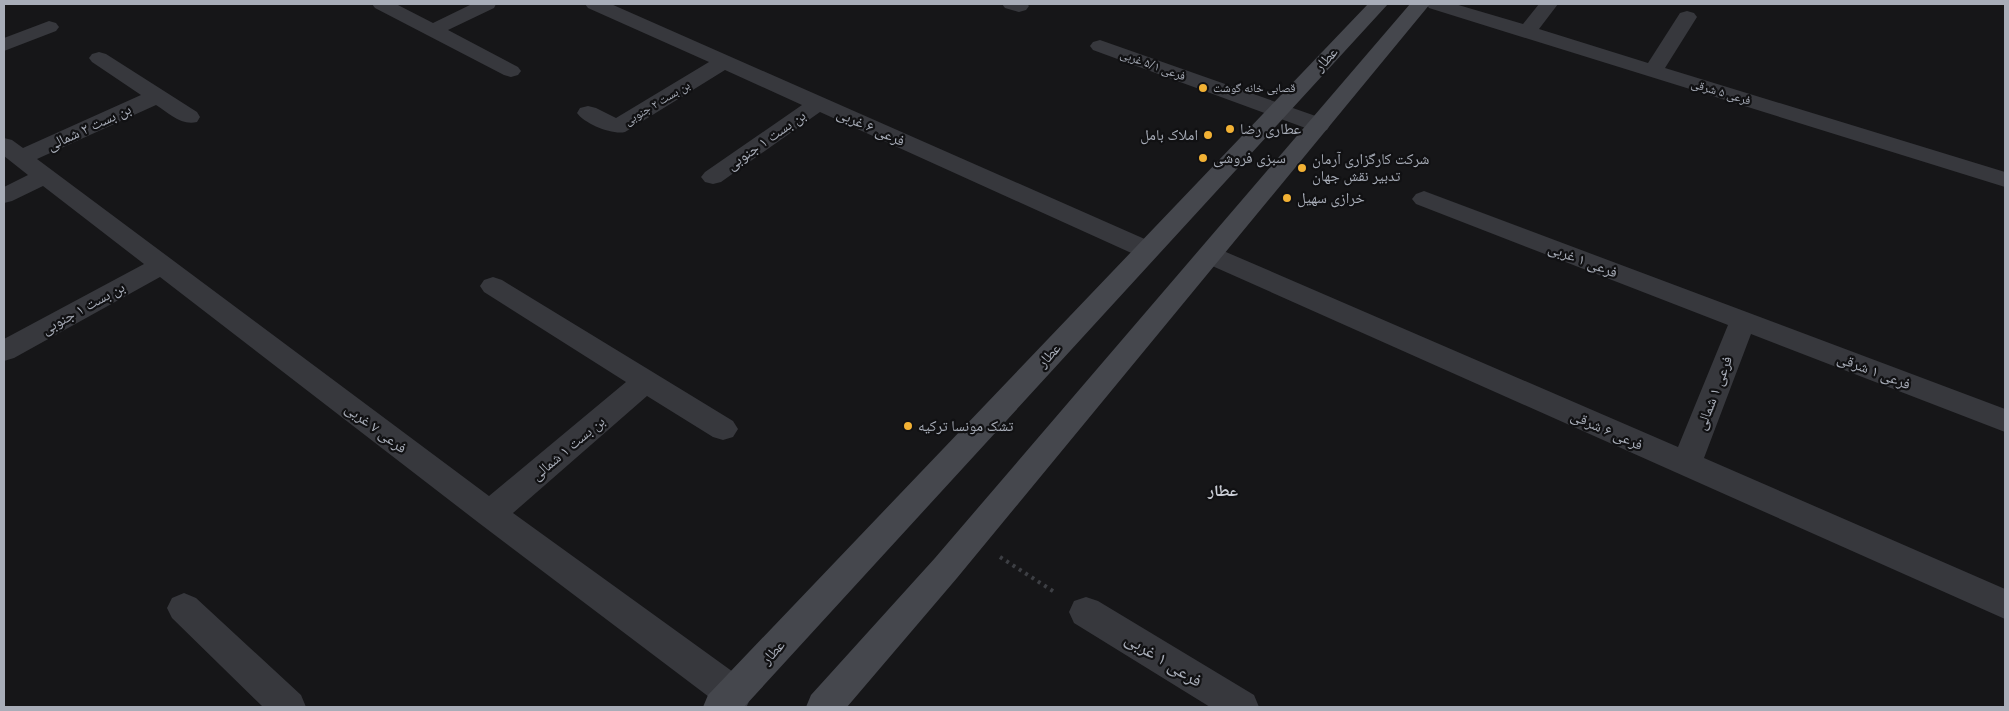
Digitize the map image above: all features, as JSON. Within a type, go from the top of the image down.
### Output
[{"type":"main road","name":"عطار","points":[[727,701],[1378,4]]},
{"type":"main road","points":[[824,707],[971,539],[1420,4]]},
{"type":"street","points":[[382,4],[510,71]]},
{"type":"street","points":[[433,30],[488,4]]},
{"type":"street","name":"فرعی ۶ غربی","points":[[595,4],[1147,250]]},
{"type":"street","name":"فرعی ۵ شرقی","points":[[1436,4],[2005,180]]},
{"type":"street","points":[[1527,32],[1549,4]]},
{"type":"street","points":[[1653,71],[1687,17]]},
{"type":"street","points":[[4,45],[50,27]]},
{"type":"street","name":"فرعی ۵/۱ غربی","points":[[1100,46],[1319,125]]},
{"type":"street","points":[[99,58],[189,117]]},
{"type":"street","name":"بن بست ۲ جنوبی","points":[[588,113],[617,127],[724,62]]},
{"type":"street","name":"بن بست ۲ شمالی","points":[[13,152],[157,96]]},
{"type":"street","name":"بن بست ۱ جنوبی","points":[[713,177],[818,103]]},
{"type":"street","name":"فرعی ۷ غربی","points":[[13,152],[490,514],[727,701]]},
{"type":"street","points":[[4,196],[44,176]]},
{"type":"street","name":"فرعی ۱ غربی","points":[[1424,199],[1743,320]]},
{"type":"street","name":"فرعی ۶ شرقی","points":[[1210,255],[2005,604]]},
{"type":"street","name":"بن بست ۱ جنوبی","points":[[4,351],[162,265]]},
{"type":"street","points":[[493,286],[722,429]]},
{"type":"street","name":"فرعی ۱ شرقی","points":[[1743,320],[2005,421]]},
{"type":"street","name":"فرعی ۱ شمالی","points":[[1686,465],[1743,320]]},
{"type":"street","name":"بن بست ۱ شمالی","points":[[490,514],[646,381]]},
{"type":"street","points":[[184,608],[288,707]]},
{"type":"street","name":"فرعی ۱ غربی","points":[[1086,612],[1241,707]]},
{"type":"path","points":[[971,539],[1086,612]]},
{"type":"place","name":"قصابی خانه گوشت","points":[[1203,88]]},
{"type":"place","name":"عطاری رضا","points":[[1230,129]]},
{"type":"place","name":"املاک بامل","points":[[1208,135]]},
{"type":"place","name":"سبزی فروشی","points":[[1203,158]]},
{"type":"place","name":"شرکت کارگزاری آرمان تدبیر نقش جهان","points":[[1302,168]]},
{"type":"place","name":"خرازی سهیل","points":[[1287,198]]},
{"type":"place","name":"تشک مونسا ترکیه","points":[[908,426]]},
{"type":"district","name":"عطار","points":[[1223,490]]}]
